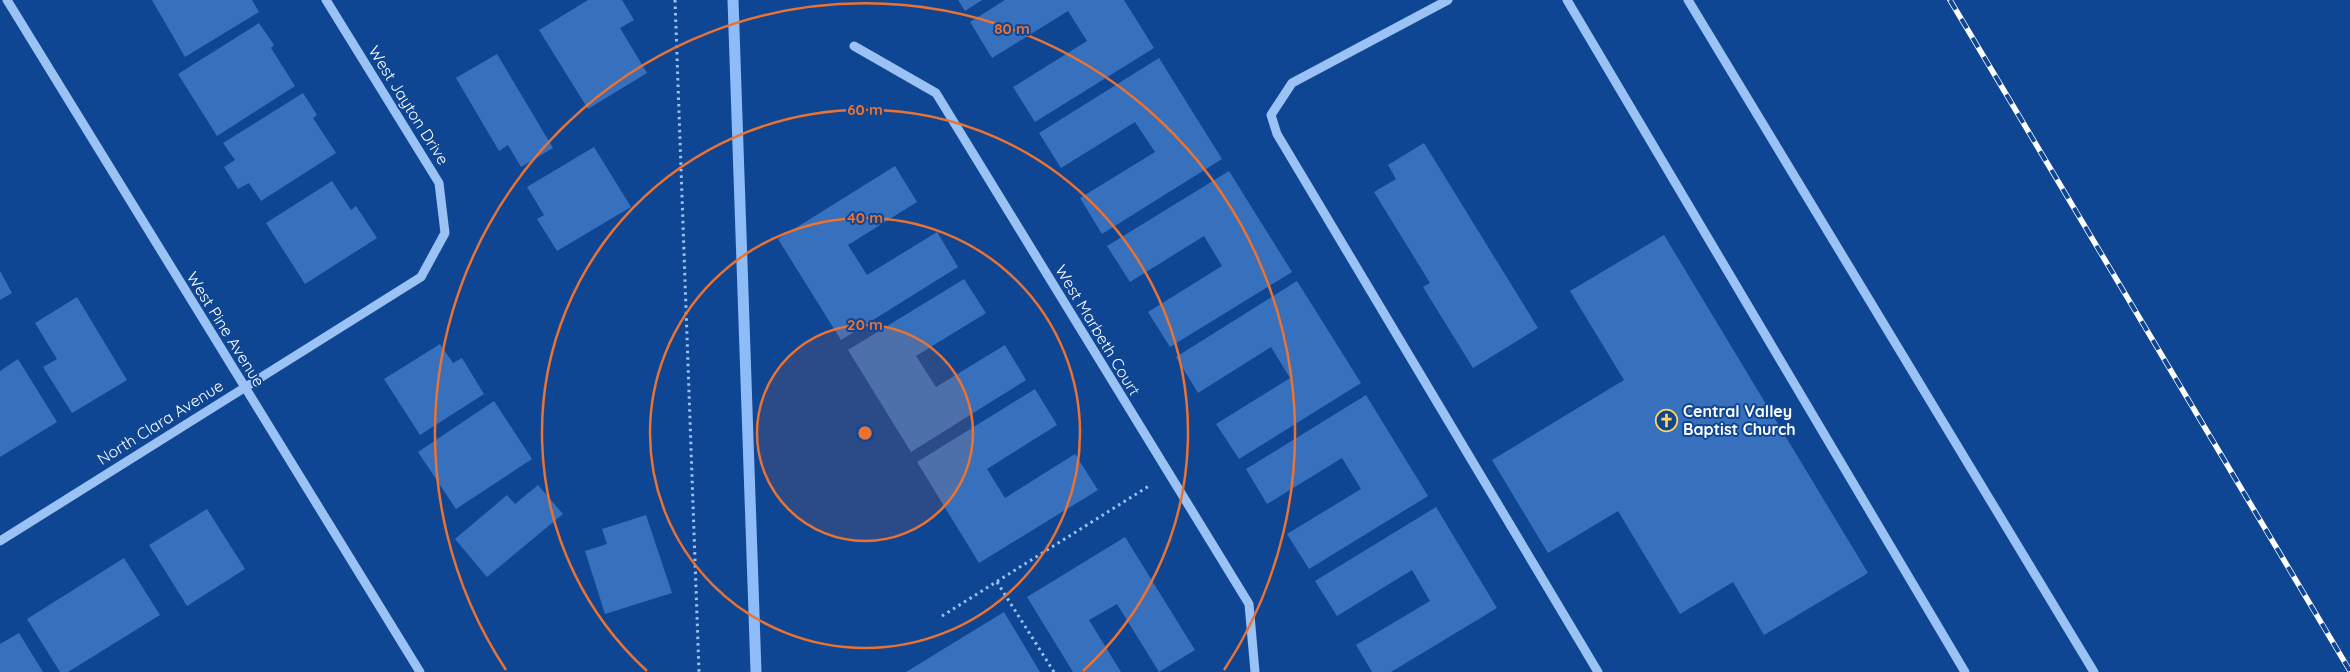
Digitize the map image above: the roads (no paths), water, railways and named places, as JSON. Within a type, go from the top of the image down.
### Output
[{"type":"street","name":"West Pine Avenue","points":[[6,0],[420,672]]},
{"type":"street","name":"West Jayton Drive","points":[[326,0],[439,183],[445,233]]},
{"type":"street","points":[[1448,0],[1292,83],[1271,115],[1277,134],[1598,672]]},
{"type":"street","points":[[1567,0],[1965,672]]},
{"type":"street","points":[[1688,0],[2094,672]]},
{"type":"street","name":"West Marbeth Court","points":[[854,46],[936,92],[1249,604],[1255,672]]},
{"type":"street","name":"North Clara Avenue","points":[[0,541],[244,386],[421,277],[445,233]]},
{"type":"waterway","points":[[733,0],[756,672]]},
{"type":"railway","points":[[1950,0],[2350,671]]},
{"type":"place","name":"Central Valley Baptist Church","points":[[1667,420]]}]
